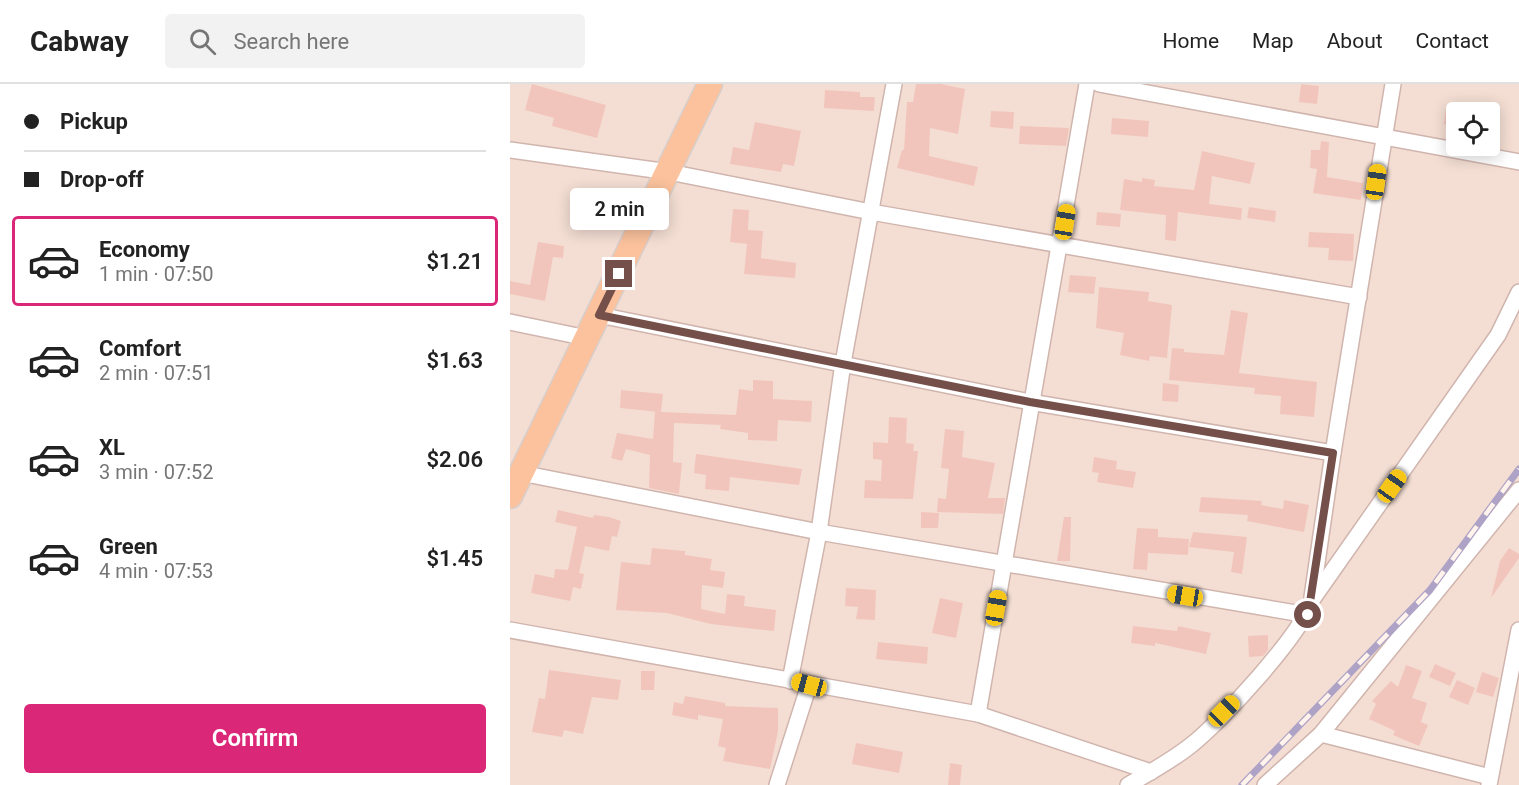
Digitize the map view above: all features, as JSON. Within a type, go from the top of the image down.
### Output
[{"type":"main road","points":[[510,496],[710,84]]},
{"type":"street","points":[[790,681],[819,532],[843,363],[894,84]]},
{"type":"street","points":[[978,714],[1030,402],[1061,245],[1087,84]]},
{"type":"street","points":[[1099,84],[1519,162]]},
{"type":"street","points":[[1128,785],[1151,772],[1199,737],[1258,678],[1308,615],[1393,84]]},
{"type":"street","points":[[510,150],[669,172],[871,212],[1359,297]]},
{"type":"street","points":[[1312,600],[1498,335],[1519,292]]},
{"type":"street","points":[[599,315],[1030,402],[1333,453]]},
{"type":"street","points":[[510,322],[587,338]]},
{"type":"street","points":[[521,473],[819,532],[1308,615]]},
{"type":"street","points":[[1265,785],[1321,734],[1519,490]]},
{"type":"street","points":[[510,630],[978,714],[1151,772]]},
{"type":"street","points":[[1321,734],[1490,781],[1515,662],[1519,630]]},
{"type":"street","points":[[777,785],[809,685]]},
{"type":"shaded area","points":[[510,84],[1519,84],[1519,785],[510,785]]},
{"type":"building","points":[[532,84],[606,105],[597,138],[552,126],[554,118],[525,110]]},
{"type":"building","points":[[916,84],[941,84],[965,89],[958,134],[930,128],[929,156],[978,167],[974,186],[897,168],[902,150],[904,150],[907,102],[913,102]]},
{"type":"building","points":[[1301,84],[1319,86],[1317,104],[1299,102]]},
{"type":"building","points":[[825,90],[860,92],[860,97],[875,97],[874,111],[824,108]]},
{"type":"building","points":[[991,111],[1014,112],[1013,129],[990,127]]},
{"type":"building","points":[[1112,118],[1149,121],[1148,137],[1111,134]]},
{"type":"building","points":[[755,122],[801,131],[794,166],[783,164],[781,172],[730,164],[733,147],[749,150]]},
{"type":"building","points":[[1020,126],[1069,128],[1066,146],[1019,144]]},
{"type":"building","points":[[1321,141],[1329,142],[1327,177],[1363,183],[1361,200],[1313,193],[1317,169],[1310,168],[1311,150],[1320,150]]},
{"type":"building","points":[[1202,151],[1255,163],[1250,184],[1212,176],[1209,204],[1242,208],[1241,220],[1178,212],[1176,241],[1165,240],[1166,215],[1120,210],[1124,179],[1142,182],[1142,178],[1155,180],[1154,186],[1194,190]]},
{"type":"building","points":[[1249,207],[1276,211],[1275,222],[1247,218]]},
{"type":"building","points":[[733,209],[749,210],[748,230],[763,231],[761,258],[796,263],[795,278],[744,274],[747,244],[730,242]]},
{"type":"building","points":[[1097,212],[1121,214],[1120,227],[1096,225]]},
{"type":"building","points":[[1309,232],[1354,234],[1353,261],[1328,260],[1329,248],[1308,247]]},
{"type":"building","points":[[538,242],[564,246],[563,258],[553,257],[545,301],[510,294],[510,281],[530,285]]},
{"type":"building","points":[[1070,275],[1096,277],[1094,294],[1068,292]]},
{"type":"building","points":[[1099,287],[1149,292],[1148,301],[1172,305],[1167,358],[1150,356],[1149,361],[1120,355],[1124,333],[1096,328]]},
{"type":"building","points":[[1231,310],[1248,313],[1239,373],[1317,382],[1314,417],[1280,414],[1281,396],[1254,394],[1255,388],[1169,380],[1172,348],[1184,349],[1184,352],[1224,355]]},
{"type":"building","points":[[753,380],[773,381],[773,399],[812,401],[811,422],[778,420],[777,441],[748,440],[748,433],[720,429],[721,425],[674,423],[673,462],[682,463],[679,494],[649,488],[650,455],[626,449],[622,461],[611,458],[617,433],[653,439],[655,412],[620,408],[621,390],[663,394],[661,412],[736,415],[739,389],[753,391]]},
{"type":"building","points":[[1163,383],[1179,385],[1178,402],[1162,401]]},
{"type":"building","points":[[889,417],[907,418],[906,443],[914,444],[913,451],[918,451],[913,499],[864,498],[865,480],[881,481],[882,460],[873,459],[873,442],[888,443]]},
{"type":"building","points":[[945,429],[964,431],[962,457],[995,463],[988,498],[1005,498],[1003,514],[937,512],[938,498],[946,499],[949,469],[941,468]]},
{"type":"building","points":[[696,454],[802,469],[799,485],[730,477],[729,491],[705,489],[706,475],[694,473]]},
{"type":"building","points":[[1094,457],[1117,461],[1116,469],[1136,472],[1133,488],[1097,482],[1099,473],[1092,472]]},
{"type":"building","points":[[1201,497],[1262,501],[1261,505],[1283,509],[1284,500],[1309,505],[1304,532],[1247,521],[1248,515],[1199,512]]},
{"type":"building","points":[[558,510],[593,518],[594,515],[609,517],[621,521],[617,537],[612,536],[609,551],[585,546],[579,573],[584,574],[581,589],[573,587],[570,601],[531,593],[535,574],[554,578],[555,569],[568,570],[577,527],[555,522]]},
{"type":"building","points":[[921,512],[939,513],[938,528],[921,528]]},
{"type":"building","points":[[1064,517],[1071,517],[1070,561],[1057,561]]},
{"type":"building","points":[[1137,528],[1158,529],[1158,537],[1189,539],[1188,555],[1148,553],[1147,570],[1133,569]]},
{"type":"building","points":[[1193,532],[1247,537],[1242,574],[1231,572],[1234,552],[1189,547]]},
{"type":"building","points":[[652,548],[685,551],[685,555],[712,559],[710,570],[725,572],[723,588],[702,585],[701,609],[725,614],[727,594],[745,596],[744,606],[776,610],[774,631],[711,624],[667,613],[616,610],[621,562],[650,565]]},
{"type":"building","points":[[1509,548],[1519,554],[1519,558],[1491,598],[1500,561]]},
{"type":"building","points":[[846,588],[876,590],[875,620],[856,619],[858,607],[845,606]]},
{"type":"building","points":[[940,598],[963,603],[956,638],[932,633]]},
{"type":"building","points":[[1133,626],[1177,631],[1178,626],[1211,633],[1206,654],[1155,643],[1155,646],[1131,643]]},
{"type":"building","points":[[1268,635],[1268,650],[1263,656],[1249,657],[1248,636]]},
{"type":"building","points":[[878,642],[928,647],[927,664],[876,659]]},
{"type":"building","points":[[1435,664],[1456,673],[1450,686],[1429,677]]},
{"type":"building","points":[[1406,665],[1422,671],[1412,698],[1427,703],[1421,722],[1428,725],[1419,746],[1393,735],[1395,731],[1369,719],[1376,704],[1372,701],[1391,681],[1398,687]]},
{"type":"building","points":[[549,670],[621,680],[618,700],[592,697],[583,734],[564,730],[562,737],[532,732],[539,698],[545,699]]},
{"type":"building","points":[[641,671],[655,671],[654,690],[641,690]]},
{"type":"building","points":[[1482,672],[1499,678],[1493,697],[1476,692]]},
{"type":"building","points":[[1457,680],[1475,688],[1468,705],[1449,697]]},
{"type":"building","points":[[685,696],[725,703],[725,706],[778,708],[778,731],[770,769],[723,761],[726,748],[718,746],[723,719],[698,715],[698,720],[672,715],[674,702],[683,704]]},
{"type":"building","points":[[856,743],[903,752],[899,773],[852,764]]},
{"type":"building","points":[[950,763],[962,765],[960,785],[948,785]]},
{"type":"railway","points":[[1242,785],[1430,590],[1519,469]]},
{"type":"route","points":[[619,274],[599,315],[1030,402],[1333,453],[1308,615]]}]
